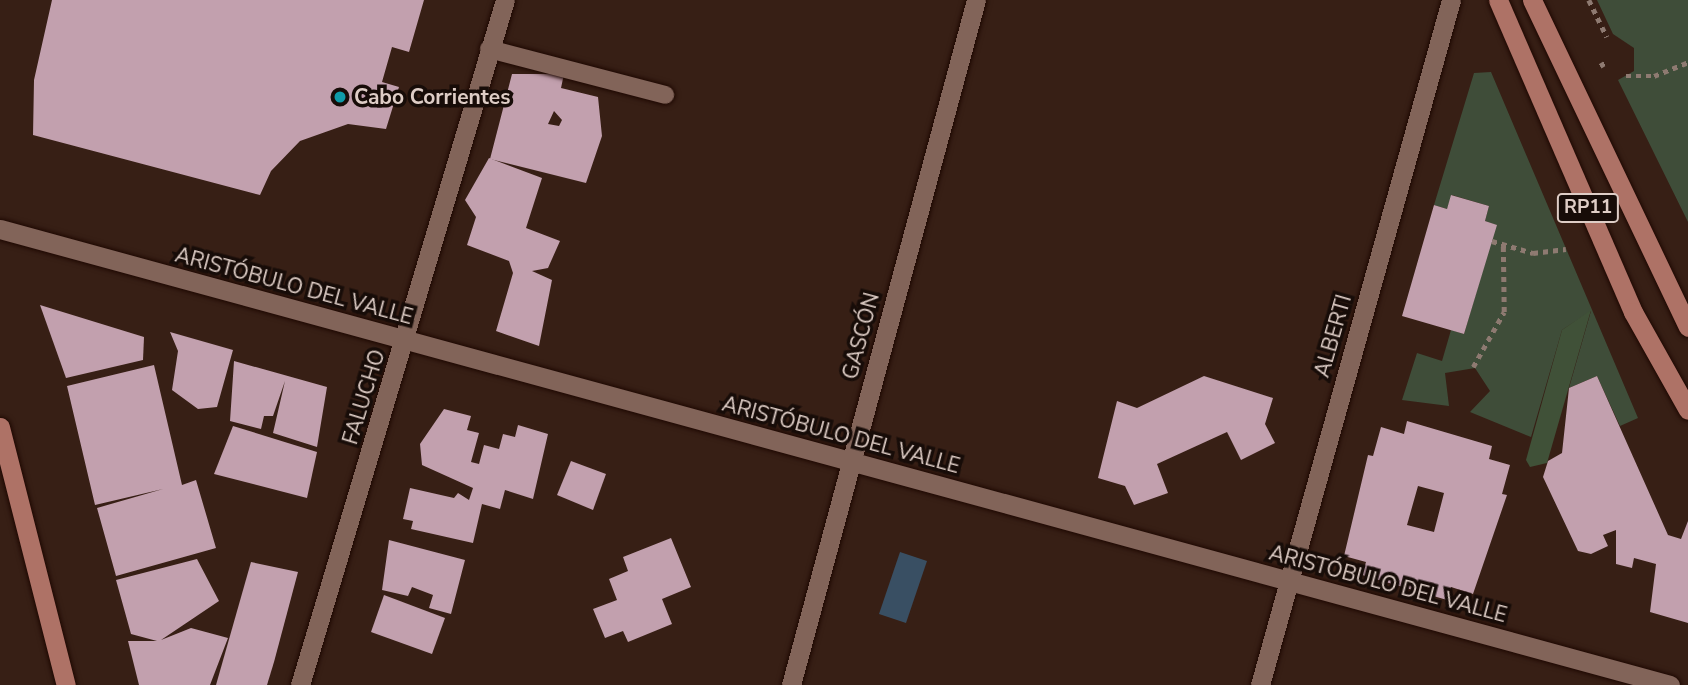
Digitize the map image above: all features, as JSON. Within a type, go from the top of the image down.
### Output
[{"type":"main road","name":"RP11","points":[[1498,0],[1633,312],[1688,410]]},
{"type":"main road","name":"RP11","points":[[1532,0],[1688,327]]},
{"type":"main road","points":[[0,427],[66,685]]},
{"type":"street","name":"FALUCHO","points":[[300,685],[505,0]]},
{"type":"street","name":"GASCÓN","points":[[790,685],[976,0]]},
{"type":"street","name":"ALBERTI","points":[[1260,685],[1451,0]]},
{"type":"street","name":"ARISTÓBULO DEL VALLE","points":[[0,229],[1670,685]]},
{"type":"lane","points":[[489,49],[664,95]]},
{"type":"path","points":[[1589,0],[1607,37]]},
{"type":"path","points":[[1600,66],[1608,61]]},
{"type":"path","points":[[1626,76],[1654,76],[1688,62]]},
{"type":"path","points":[[1492,241],[1533,253],[1566,249]]},
{"type":"path","points":[[1473,367],[1504,312],[1503,244]]},
{"type":"green space","points":[[1597,0],[1688,0],[1688,222],[1618,80],[1634,71],[1634,48],[1613,34]]},
{"type":"green space","points":[[1491,72],[1638,418],[1620,426],[1597,376],[1569,388],[1591,311],[1562,330],[1531,437],[1470,412],[1490,391],[1475,368],[1445,373],[1449,406],[1402,400],[1417,353],[1442,361],[1451,330],[1464,334],[1496,225],[1485,221],[1489,206],[1452,195],[1447,209],[1434,205],[1474,73]]},
{"type":"green space","points":[[1591,310],[1547,463],[1530,467],[1526,460],[1562,330]]},
{"type":"water","points":[[900,552],[927,561],[906,623],[879,614]]},
{"type":"building","points":[[52,0],[424,0],[409,52],[392,47],[382,82],[399,87],[386,129],[348,124],[300,141],[271,171],[260,195],[33,135],[34,80]]},
{"type":"building","points":[[512,74],[564,74],[561,88],[598,97],[602,136],[586,183],[490,159]],"holes":[[[554,111],[562,120],[559,126],[548,124]]]},
{"type":"building","points":[[489,158],[542,178],[526,228],[560,241],[548,268],[532,271],[552,280],[539,346],[496,331],[513,273],[509,261],[467,245],[476,217],[465,200]]},
{"type":"building","points":[[1451,195],[1489,206],[1485,221],[1497,225],[1464,334],[1402,316],[1434,205],[1447,209]]},
{"type":"building","points":[[40,305],[144,337],[143,360],[66,378]]},
{"type":"building","points":[[170,332],[233,350],[217,407],[198,409],[172,390],[178,351]]},
{"type":"building","points":[[234,361],[327,387],[317,447],[273,433],[285,381],[273,416],[264,416],[261,429],[230,421]]},
{"type":"building","points":[[154,365],[182,485],[196,480],[216,548],[116,576],[97,508],[163,489],[95,505],[67,386]]},
{"type":"building","points":[[1204,376],[1273,398],[1265,424],[1275,443],[1241,460],[1227,432],[1157,464],[1168,493],[1134,505],[1125,486],[1098,478],[1117,401],[1137,408]]},
{"type":"building","points":[[1597,376],[1668,535],[1681,539],[1688,521],[1688,623],[1650,612],[1656,564],[1634,558],[1632,568],[1616,564],[1616,530],[1603,535],[1608,546],[1591,554],[1578,551],[1543,477],[1548,461],[1562,453],[1569,388]]},
{"type":"building","points":[[444,409],[471,416],[467,430],[479,433],[471,462],[479,464],[484,445],[499,449],[503,434],[515,437],[518,425],[548,434],[533,499],[505,490],[500,509],[482,504],[473,543],[411,529],[413,521],[403,519],[410,488],[454,498],[458,493],[469,500],[473,488],[422,465],[420,444]]},
{"type":"building","points":[[1407,421],[1492,446],[1489,459],[1510,465],[1502,494],[1507,495],[1473,594],[1451,587],[1447,600],[1362,575],[1366,562],[1344,556],[1368,455],[1373,456],[1381,427],[1404,434]],"holes":[[[1418,486],[1444,493],[1434,532],[1407,525]]]},
{"type":"building","points":[[233,426],[317,452],[307,498],[214,474]]},
{"type":"building","points":[[571,461],[606,474],[593,510],[557,495]]},
{"type":"building","points":[[671,538],[691,587],[662,599],[672,624],[628,642],[623,631],[605,638],[593,609],[617,600],[609,579],[628,571],[623,557]]},
{"type":"building","points":[[389,540],[465,560],[451,614],[429,608],[433,595],[412,587],[408,596],[382,590]]},
{"type":"building","points":[[197,559],[219,601],[161,640],[191,628],[228,638],[210,685],[139,685],[128,641],[157,641],[131,634],[116,580]]},
{"type":"building","points":[[251,562],[298,572],[274,662],[267,685],[216,685]]},
{"type":"building","points":[[384,595],[445,618],[432,654],[371,632]]},
{"type":"place","name":"Cabo Corrientes","points":[[340,97]]}]
